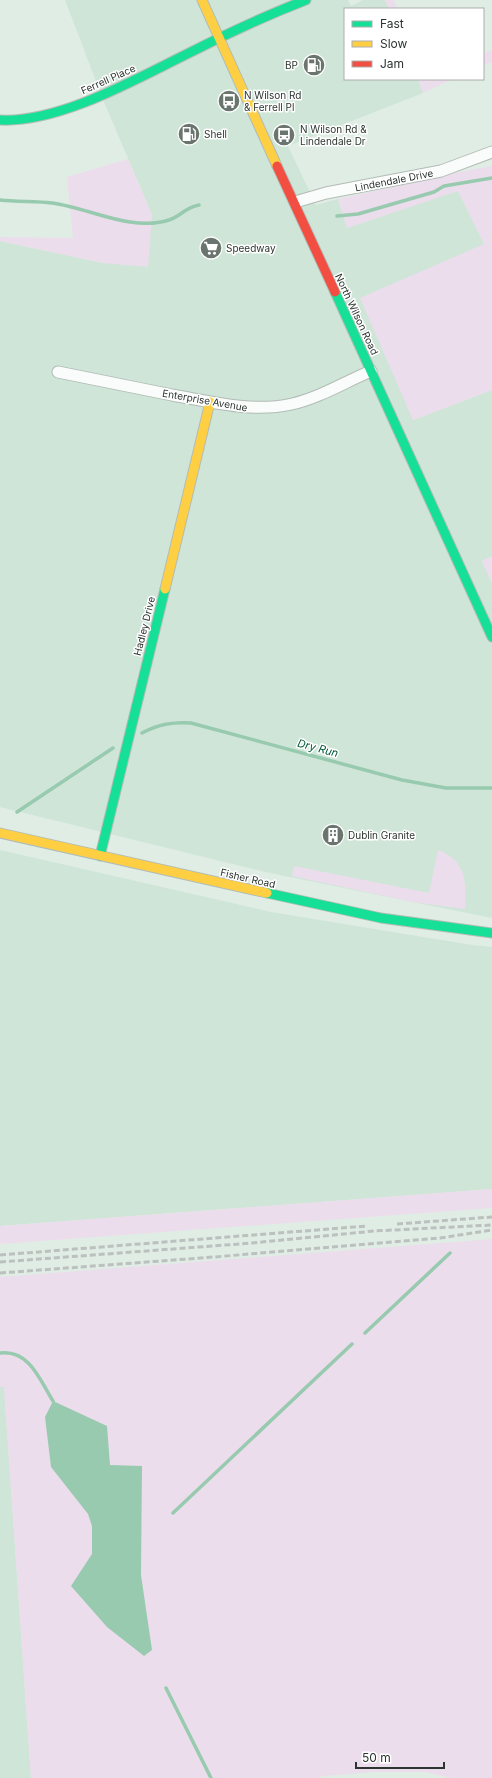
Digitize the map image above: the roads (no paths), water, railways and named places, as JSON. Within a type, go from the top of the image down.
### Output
[{"type":"main road","name":"North Wilson Road","points":[[202,0],[492,637]]},
{"type":"main road","name":"Ferrell Place","points":[[0,120],[18,121],[35,119],[63,111],[127,84],[219,38],[306,0]]},
{"type":"main road","name":"Hadley Drive","points":[[100,856],[210,402]]},
{"type":"main road","name":"Fisher Road","points":[[0,833],[342,911],[407,923],[492,933]]},
{"type":"street","name":"Lindendale Drive","points":[[294,202],[326,193],[441,171],[492,152]]},
{"type":"street","name":"Enterprise Avenue","points":[[58,372],[248,408],[286,406],[307,400],[371,371]]},
{"type":"waterway","points":[[337,216],[358,214],[434,192],[444,186],[492,178]]},
{"type":"waterway","points":[[0,200],[52,203],[110,218],[140,223],[154,223],[169,220],[190,208],[199,205]]},
{"type":"waterway","name":"Dry Run","points":[[142,733],[166,724],[191,723],[402,780],[446,788],[492,788]]},
{"type":"waterway","name":"Dry Run","points":[[17,812],[113,748]]},
{"type":"waterway","points":[[365,1333],[450,1253]]},
{"type":"waterway","points":[[173,1513],[352,1344]]},
{"type":"waterway","points":[[0,1353],[10,1353],[19,1356],[26,1361],[38,1376],[53,1401]]},
{"type":"waterway","points":[[166,1688],[211,1778]]},
{"type":"railway","points":[[397,1224],[492,1217]]},
{"type":"railway","points":[[0,1262],[252,1243],[374,1231],[492,1225]]},
{"type":"railway","points":[[0,1255],[367,1226]]},
{"type":"railway","points":[[0,1273],[440,1238],[492,1230]]},
{"type":"place","name":"BP","points":[[314,65]]},
{"type":"place","name":"N Wilson Rd & Ferrell Pl","points":[[229,101]]},
{"type":"place","name":"Shell","points":[[189,134]]},
{"type":"place","name":"N Wilson Rd & Lindendale Dr","points":[[284,135]]},
{"type":"place","name":"Speedway","points":[[211,248]]},
{"type":"place","name":"Dublin Granite","points":[[333,835]]}]
